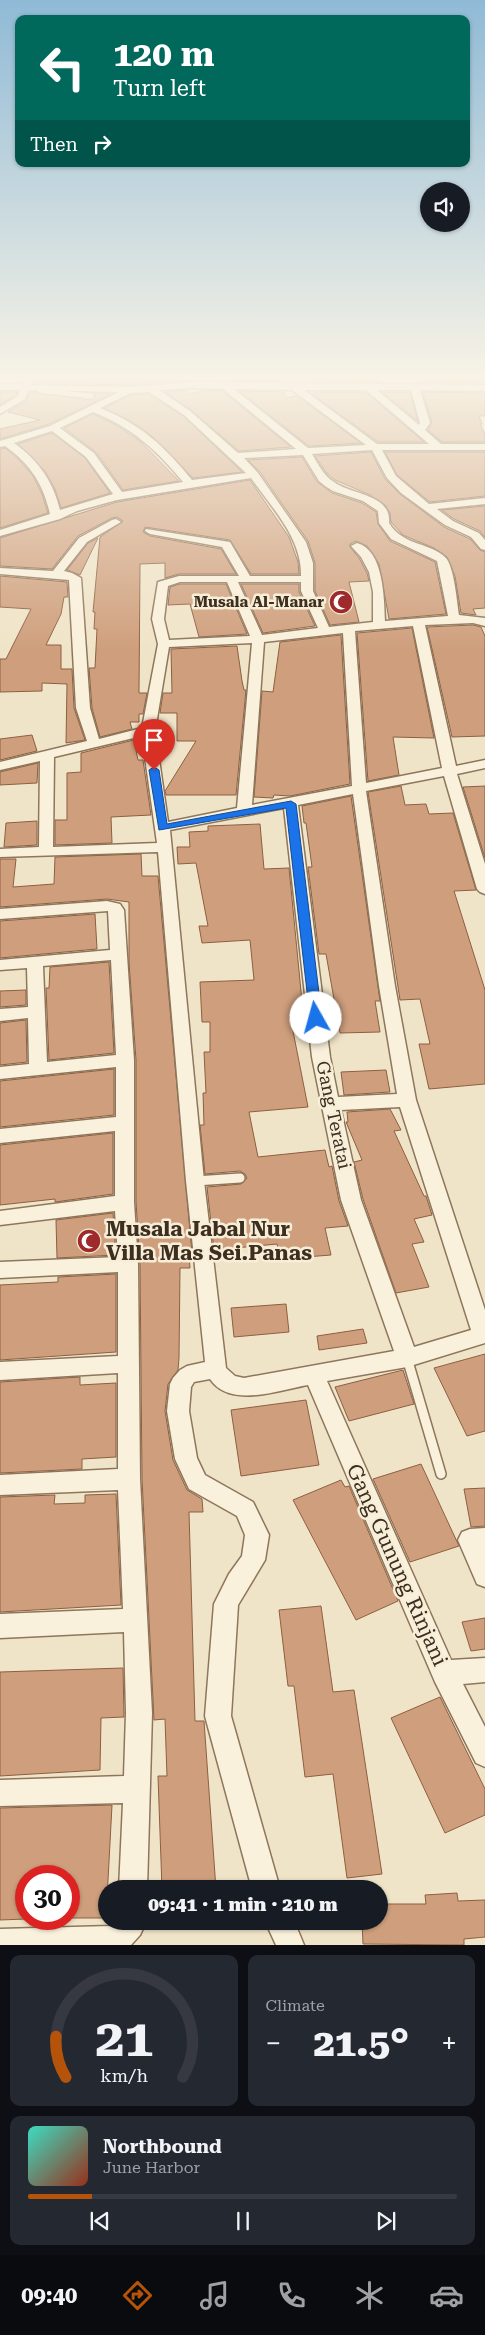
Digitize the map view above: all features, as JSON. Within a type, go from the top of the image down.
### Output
[{"type":"street","points":[[35,468],[48,485],[56,517]]},
{"type":"street","points":[[99,468],[120,496]]},
{"type":"street","points":[[176,468],[189,483]]},
{"type":"street","points":[[247,468],[301,542],[306,563],[305,579],[307,591],[325,631]]},
{"type":"street","points":[[316,468],[323,480],[329,484],[375,504],[385,514],[384,522],[392,533],[405,542],[440,559],[444,564],[454,619]]},
{"type":"street","points":[[386,468],[392,478],[426,507],[449,523],[480,534],[485,547]]},
{"type":"street","points":[[3,532],[56,517],[73,508],[120,496],[189,483],[254,475]]},
{"type":"street","points":[[426,507],[485,501]]},
{"type":"street","points":[[56,574],[83,540],[116,522]]},
{"type":"street","points":[[150,531],[226,544],[246,578]]},
{"type":"street","points":[[358,546],[373,562],[376,572],[379,625]]},
{"type":"street","points":[[0,571],[72,576],[76,581],[82,708],[94,744]]},
{"type":"street","points":[[305,579],[179,579],[162,584],[158,619],[164,644],[156,679],[148,731],[163,827],[195,1181],[216,1369],[222,1380],[231,1386],[244,1387],[407,1358],[484,1334],[407,1100],[387,986],[359,789],[349,628]]},
{"type":"street","points":[[231,579],[258,640],[244,811]]},
{"type":"street","points":[[164,644],[258,640],[349,628],[454,619],[474,619],[485,622]]},
{"type":"street","points":[[418,622],[450,772],[485,889]]},
{"type":"street","points":[[0,766],[148,731]]},
{"type":"street","points":[[46,852],[47,754]]},
{"type":"street","points":[[163,827],[291,804],[485,764]]},
{"type":"street","name":"Gang Teratai","points":[[291,804],[321,1057],[351,1200],[407,1358]]},
{"type":"street","points":[[0,854],[165,847]]},
{"type":"street","points":[[0,914],[112,906],[116,910],[125,1060],[124,1202],[128,1264],[129,1480],[139,1714],[133,1880]]},
{"type":"street","points":[[0,965],[119,954]]},
{"type":"street","points":[[35,962],[38,1068]]},
{"type":"street","points":[[0,1015],[36,1012]]},
{"type":"street","points":[[0,1073],[125,1060]]},
{"type":"street","points":[[331,1104],[407,1100]]},
{"type":"street","points":[[0,1136],[126,1123]]},
{"type":"street","points":[[0,1218],[124,1202]]},
{"type":"street","points":[[0,1270],[128,1264]]},
{"type":"street","points":[[0,1371],[128,1364]]},
{"type":"street","points":[[216,1369],[194,1372],[187,1376],[181,1384],[178,1411],[186,1459],[196,1482],[245,1509],[257,1535],[252,1560],[237,1582],[226,1604],[218,1716],[264,1880]]},
{"type":"street","name":"Gang Gunung Rinjani","points":[[314,1375],[444,1673],[485,1754]]},
{"type":"street","points":[[0,1485],[129,1480]]},
{"type":"street","points":[[485,1539],[470,1540],[485,1576]]},
{"type":"street","points":[[0,1626],[136,1620]]},
{"type":"street","points":[[444,1673],[485,1670]]},
{"type":"street","points":[[0,1793],[137,1789]]},
{"type":"street","points":[[0,1943],[54,1944],[110,1940],[119,1937],[128,1930]]},
{"type":"street","points":[[132,1930],[132,1945]]},
{"type":"street","points":[[283,1930],[290,1945]]},
{"type":"lane","points":[[195,1181],[240,1178]]},
{"type":"lane","points":[[407,1358],[441,1474]]},
{"type":"building","points":[[0,468],[26,468],[33,476],[42,494],[48,513],[0,528]]},
{"type":"building","points":[[42,468],[92,468],[110,493],[61,508],[55,489]]},
{"type":"building","points":[[107,468],[166,468],[179,481],[123,490]]},
{"type":"building","points":[[183,468],[238,468],[242,472],[193,478]]},
{"type":"building","points":[[256,468],[308,468],[317,482],[332,493],[362,503],[376,512],[378,524],[390,541],[435,562],[446,614],[389,619],[379,564],[367,546],[356,541],[350,544],[350,547],[359,558],[369,581],[349,582],[359,622],[330,625],[315,591],[315,563],[308,541]]},
{"type":"building","points":[[323,468],[379,468],[385,479],[400,494],[444,527],[470,539],[480,550],[485,552],[485,608],[473,609],[476,615],[461,613],[455,576],[447,557],[434,548],[403,535],[391,522],[390,513],[385,505],[370,495],[335,480]]},
{"type":"building","points":[[393,468],[485,468],[485,496],[430,502],[397,475]]},
{"type":"building","points":[[250,480],[289,537],[298,562],[299,574],[251,574],[230,540],[145,527],[143,532],[150,536],[221,549],[236,574],[179,574],[165,578],[165,563],[140,564],[139,693],[147,693],[143,714],[139,714],[139,722],[130,722],[132,729],[100,737],[92,708],[89,668],[95,668],[97,629],[94,629],[95,612],[93,612],[100,537],[123,521],[117,517],[112,518],[78,536],[52,569],[0,566],[0,538],[117,502]]},
{"type":"building","points":[[485,506],[485,537],[480,531],[454,519],[442,510]]},
{"type":"building","points":[[98,538],[80,575],[67,570],[88,543]]},
{"type":"building","points":[[0,576],[67,582],[68,597],[64,597],[61,614],[46,645],[61,645],[61,669],[72,669],[74,708],[85,740],[66,743],[67,684],[42,683],[42,691],[0,692],[0,659],[6,659],[31,609],[0,607]]},
{"type":"building","points":[[180,584],[226,584],[247,634],[199,637],[190,604],[168,605],[170,587]]},
{"type":"building","points":[[241,584],[299,584],[299,592],[315,626],[263,633]]},
{"type":"building","points":[[473,625],[481,627],[485,636],[485,736],[452,737],[427,627]]},
{"type":"building","points":[[412,628],[434,738],[393,737],[399,775],[368,781],[357,633]]},
{"type":"building","points":[[341,635],[350,784],[290,796],[274,795],[273,798],[254,797],[262,691],[273,692],[280,642]]},
{"type":"building","points":[[237,646],[242,681],[244,690],[246,690],[236,795],[166,795],[165,791],[196,741],[177,741],[177,713],[160,713],[163,693],[172,693],[171,649]]},
{"type":"building","points":[[32,735],[37,751],[0,760],[0,739]]},
{"type":"building","points":[[134,740],[138,760],[143,760],[151,815],[111,817],[112,843],[55,845],[55,820],[67,820],[67,773],[81,772],[81,753]]},
{"type":"building","points":[[38,763],[37,783],[0,785],[0,772]]},
{"type":"building","points":[[401,786],[405,805],[426,804],[429,814],[453,813],[476,890],[454,891],[485,990],[485,1084],[429,1089],[419,1044],[430,1044],[420,999],[400,1000],[368,792]]},
{"type":"building","points":[[485,786],[485,858],[463,787]]},
{"type":"building","points":[[351,796],[380,1001],[375,1001],[380,1032],[340,1033],[326,954],[319,954],[308,867],[312,867],[302,806]]},
{"type":"building","points":[[37,821],[37,845],[4,847],[6,823]]},
{"type":"building","points":[[260,824],[264,869],[289,868],[303,1012],[290,1016],[308,1107],[249,1112],[258,1157],[325,1150],[329,1167],[332,1166],[339,1201],[348,1226],[325,1228],[331,1255],[280,1259],[277,1244],[214,1250],[207,1187],[241,1184],[247,1178],[240,1171],[205,1174],[200,1125],[204,1125],[203,1093],[206,1093],[204,1052],[210,1052],[210,1022],[202,1022],[200,982],[254,980],[250,940],[202,943],[199,926],[208,926],[196,863],[178,864],[177,847],[190,847],[189,832],[208,831],[208,826]]},
{"type":"building","points":[[141,854],[142,876],[158,876],[192,1253],[189,1253],[190,1268],[180,1268],[178,1370],[168,1384],[165,1411],[173,1460],[187,1490],[202,1499],[203,1512],[189,1512],[195,1721],[204,1721],[215,1880],[162,1880],[158,1776],[167,1776],[165,1719],[154,1720],[142,1479],[140,1264],[136,1202],[136,1060],[129,962],[129,902],[107,899],[0,907],[0,859],[16,859],[13,887],[54,884],[55,857]]},
{"type":"building","points":[[95,914],[97,949],[0,958],[0,921]]},
{"type":"building","points":[[109,962],[114,1053],[49,1060],[46,988],[49,988],[50,967]]},
{"type":"building","points":[[26,990],[26,1005],[0,1007],[0,991]]},
{"type":"building","points":[[26,1020],[27,1062],[0,1065],[0,1023]]},
{"type":"building","points":[[114,1069],[114,1115],[0,1127],[0,1081]]},
{"type":"building","points":[[386,1070],[390,1092],[344,1095],[341,1072]]},
{"type":"building","points":[[390,1109],[401,1130],[394,1131],[424,1196],[426,1196],[432,1215],[414,1219],[424,1242],[412,1244],[429,1287],[396,1293],[363,1199],[354,1162],[362,1160],[346,1122],[348,1122],[347,1112]]},
{"type":"building","points":[[113,1133],[113,1194],[55,1202],[55,1199],[0,1205],[0,1145]]},
{"type":"building","name":"Musala Jabal Nur Villa Mas Sei.Panas","points":[[113,1213],[116,1255],[57,1258],[56,1220]]},
{"type":"building","points":[[116,1274],[116,1352],[0,1360],[0,1285],[58,1282],[58,1277]]},
{"type":"building","points":[[286,1304],[289,1332],[234,1337],[231,1308]]},
{"type":"building","points":[[363,1329],[367,1343],[319,1350],[317,1336]]},
{"type":"building","points":[[485,1354],[485,1431],[467,1436],[434,1368]]},
{"type":"building","points":[[403,1370],[414,1404],[349,1421],[335,1387]]},
{"type":"building","points":[[80,1377],[80,1385],[116,1383],[116,1457],[82,1459],[82,1469],[0,1473],[0,1382]]},
{"type":"building","points":[[306,1400],[319,1465],[241,1476],[231,1410]]},
{"type":"building","points":[[421,1464],[459,1546],[410,1562],[373,1479]]},
{"type":"building","points":[[341,1480],[345,1487],[349,1486],[398,1601],[356,1620],[293,1500]]},
{"type":"building","points":[[485,1488],[485,1526],[471,1527],[464,1489]]},
{"type":"building","points":[[116,1494],[121,1605],[0,1612],[0,1497],[55,1495],[54,1504],[85,1503],[85,1495]]},
{"type":"building","points":[[321,1606],[333,1692],[354,1690],[382,1874],[347,1878],[333,1774],[305,1777],[294,1686],[288,1686],[279,1610]]},
{"type":"building","points":[[485,1618],[485,1649],[471,1651],[462,1622]]},
{"type":"building","points":[[123,1668],[124,1717],[101,1718],[100,1770],[0,1776],[0,1672]]},
{"type":"building","points":[[440,1697],[485,1789],[485,1815],[445,1833],[391,1718]]},
{"type":"building","points":[[112,1805],[108,1880],[98,1880],[98,1918],[80,1918],[80,1865],[15,1865],[15,1919],[0,1920],[0,1808]]},
{"type":"building","points":[[457,1893],[458,1901],[485,1900],[485,1937],[464,1939],[464,1945],[363,1944],[362,1930],[388,1930],[388,1904],[426,1904],[425,1895]]},
{"type":"waterway","points":[[455,468],[485,476]]},
{"type":"place","name":"Musala Al-Manar","points":[[341,602]]},
{"type":"place","name":"Musala Jabal Nur Villa Mas Sei.Panas","points":[[89,1241]]},
{"type":"route","points":[[154,770],[163,827],[291,804],[316,1018]]}]
